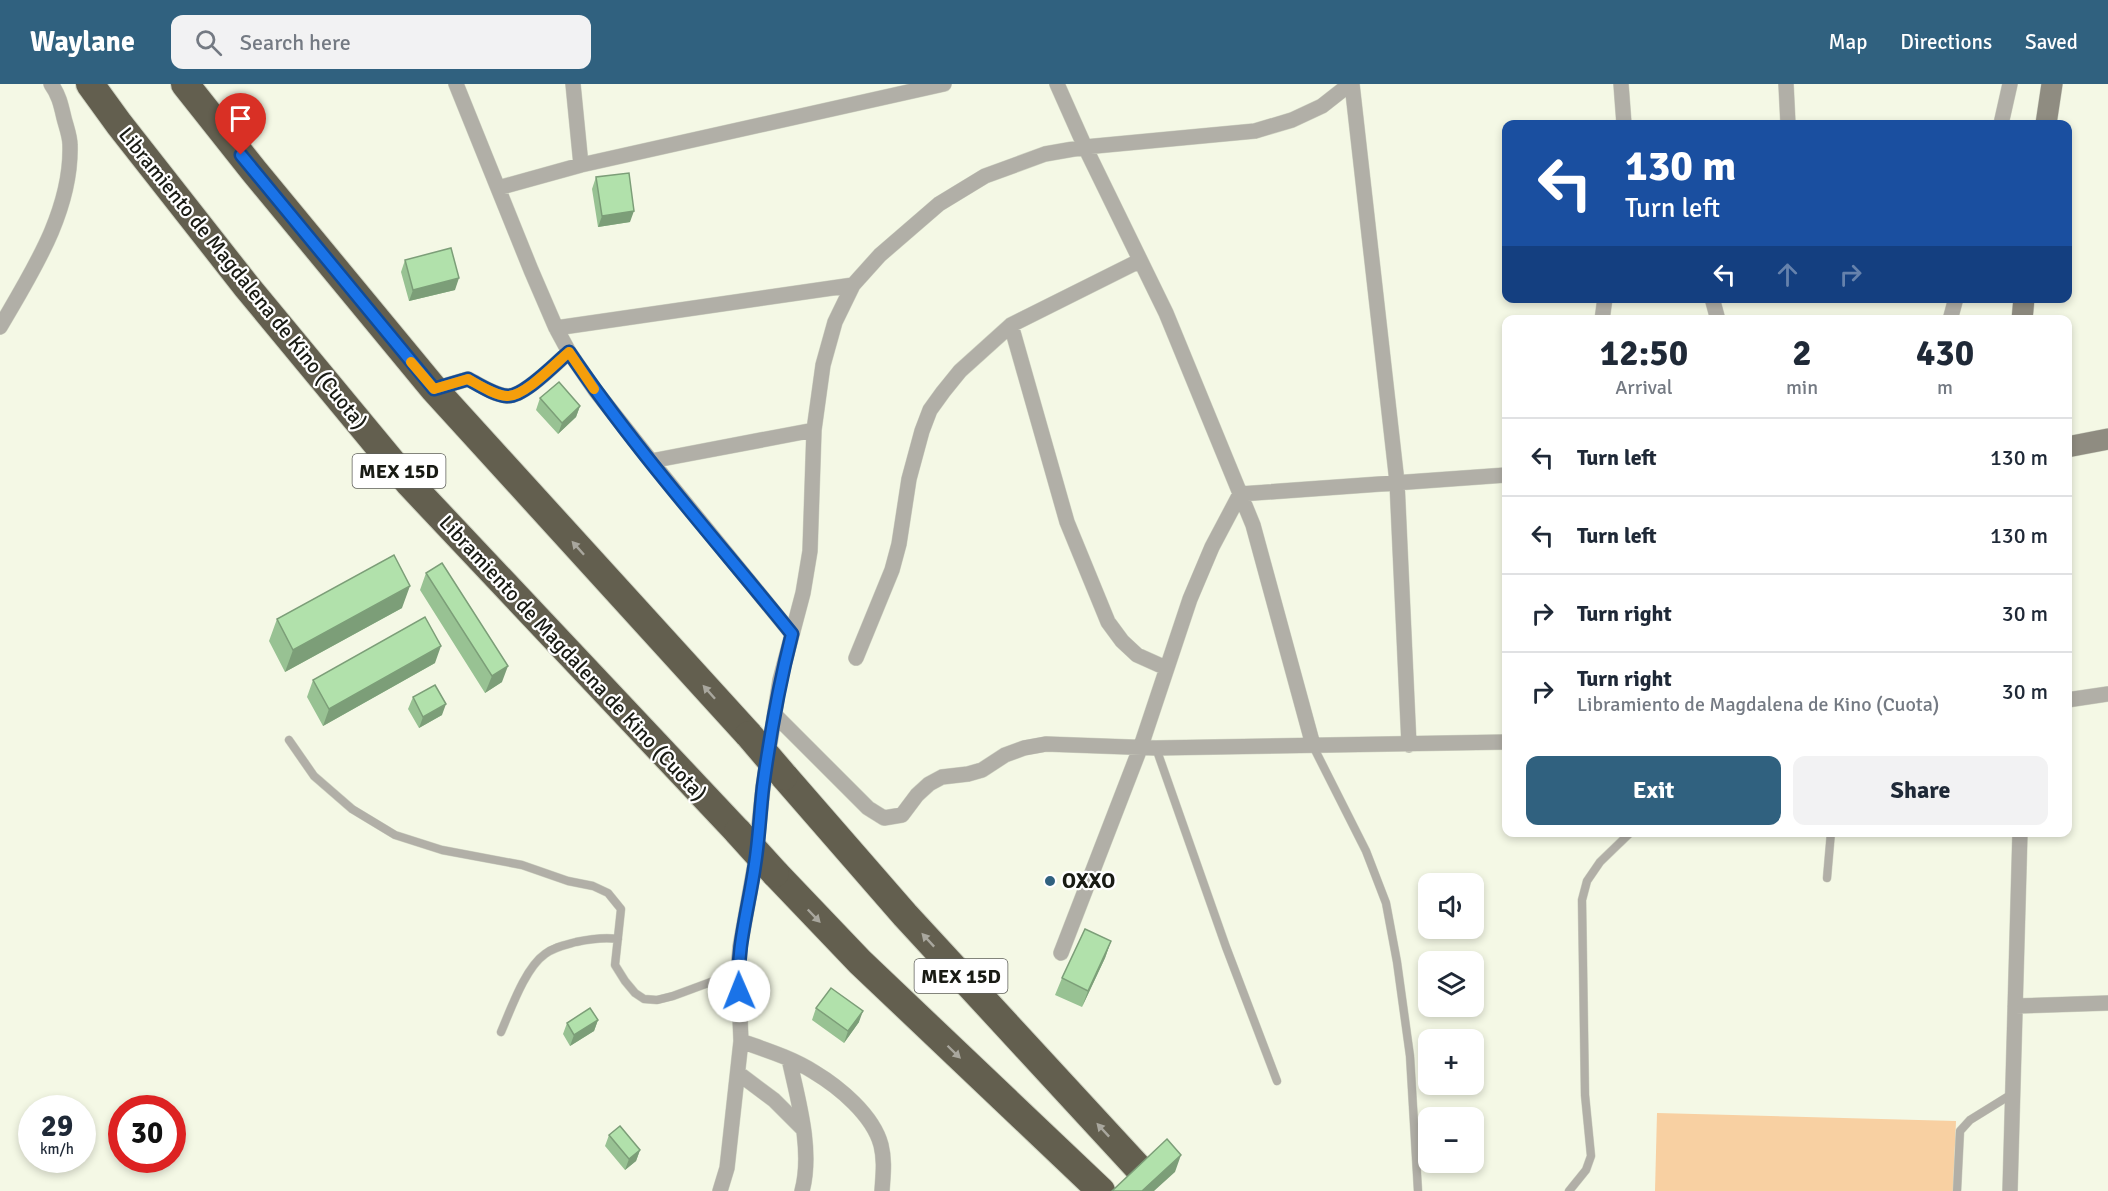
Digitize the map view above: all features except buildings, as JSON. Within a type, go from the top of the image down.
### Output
[{"type":"highway","name":"Libramiento de Magdalena de Kino (Cuota)","points":[[90,84],[118,124],[240,278],[410,484],[860,962],[1101,1191]]},
{"type":"highway","name":"MEX 15D","points":[[185,84],[434,389],[748,735],[905,915],[1153,1184]]},
{"type":"street","points":[[0,327],[45,246],[58,215],[65,189],[70,143],[58,93],[51,84]]},
{"type":"street","points":[[456,84],[556,328],[569,352],[595,390],[651,461],[792,634]]},
{"type":"street","points":[[573,84],[581,165]]},
{"type":"street","points":[[498,188],[581,165],[944,84]]},
{"type":"street","points":[[1057,84],[1139,261],[1166,313],[1253,525],[1313,745]]},
{"type":"street","points":[[720,1191],[727,1168],[741,1041],[738,972],[740,947],[755,864],[763,787],[780,680],[803,592],[810,551],[814,430],[823,365],[835,322],[853,285],[880,255],[939,204],[985,176],[1045,154],[1085,147],[1255,131],[1292,120],[1322,106],[1351,84]]},
{"type":"street","points":[[1351,84],[1398,482],[1409,745]]},
{"type":"street","points":[[1621,84],[1624,120]]},
{"type":"street","points":[[1786,84],[1788,120]]},
{"type":"street","points":[[2002,120],[2010,84]]},
{"type":"street","points":[[2047,120],[2052,84]]},
{"type":"street","points":[[856,658],[892,570],[899,544],[909,479],[930,410],[960,371],[1011,325],[1139,261]]},
{"type":"street","points":[[556,328],[853,285]]},
{"type":"street","points":[[1011,325],[1067,522],[1108,622],[1122,641],[1137,655],[1166,668]]},
{"type":"street","points":[[434,389],[468,379],[500,394],[515,395],[528,387],[569,352]]},
{"type":"street","points":[[651,461],[814,430]]},
{"type":"street","points":[[2072,446],[2108,439]]},
{"type":"street","points":[[1240,494],[1502,476]]},
{"type":"street","points":[[1061,953],[1149,747],[1166,668],[1190,599],[1212,547],[1240,494]]},
{"type":"street","points":[[2072,699],[2108,694]]},
{"type":"street","points":[[775,715],[868,808],[884,818],[902,814],[923,789],[942,777],[982,770],[1005,755],[1024,748],[1046,744],[1149,747],[1502,742]]},
{"type":"street","points":[[2010,1191],[2020,837]]},
{"type":"street","points":[[2014,1006],[2108,1003]]},
{"type":"street","points":[[741,1041],[789,1059],[814,1072],[859,1109],[874,1128],[881,1144],[884,1164],[882,1191]]},
{"type":"street","points":[[789,1059],[803,1129],[806,1174],[802,1191]]},
{"type":"street","points":[[738,1073],[774,1100],[803,1129]]},
{"type":"lane","points":[[289,740],[314,776],[352,809],[395,835],[442,850],[522,865],[568,881],[593,886],[608,893],[621,909],[621,927],[615,965],[635,993],[644,999],[657,1000],[673,996],[738,972]]},
{"type":"lane","points":[[1313,745],[1366,851],[1386,903],[1410,1056],[1418,1191]]},
{"type":"lane","points":[[1149,747],[1277,1081]]},
{"type":"lane","points":[[1569,1191],[1586,1170],[1591,1156],[1585,1095],[1582,900],[1587,881],[1600,862],[1626,837]]},
{"type":"lane","points":[[1827,878],[1831,837]]},
{"type":"lane","points":[[501,1032],[525,980],[543,954],[586,940],[603,937],[618,939]]},
{"type":"lane","points":[[1958,1191],[1960,1131],[1970,1120],[2012,1094]]},
{"type":"shaded area","points":[[1657,1113],[1956,1121],[1953,1191],[1655,1191]]},
{"type":"slow traffic","points":[[411,362],[434,389],[468,379],[509,396],[528,387],[569,352],[594,389]]},
{"type":"place","name":"OXXO","points":[[1050,881]]},
{"type":"route","points":[[241,155],[434,389],[468,379],[500,394],[515,395],[528,387],[569,352],[622,425],[792,634],[780,680],[763,787],[755,864],[740,947],[739,991]]}]
